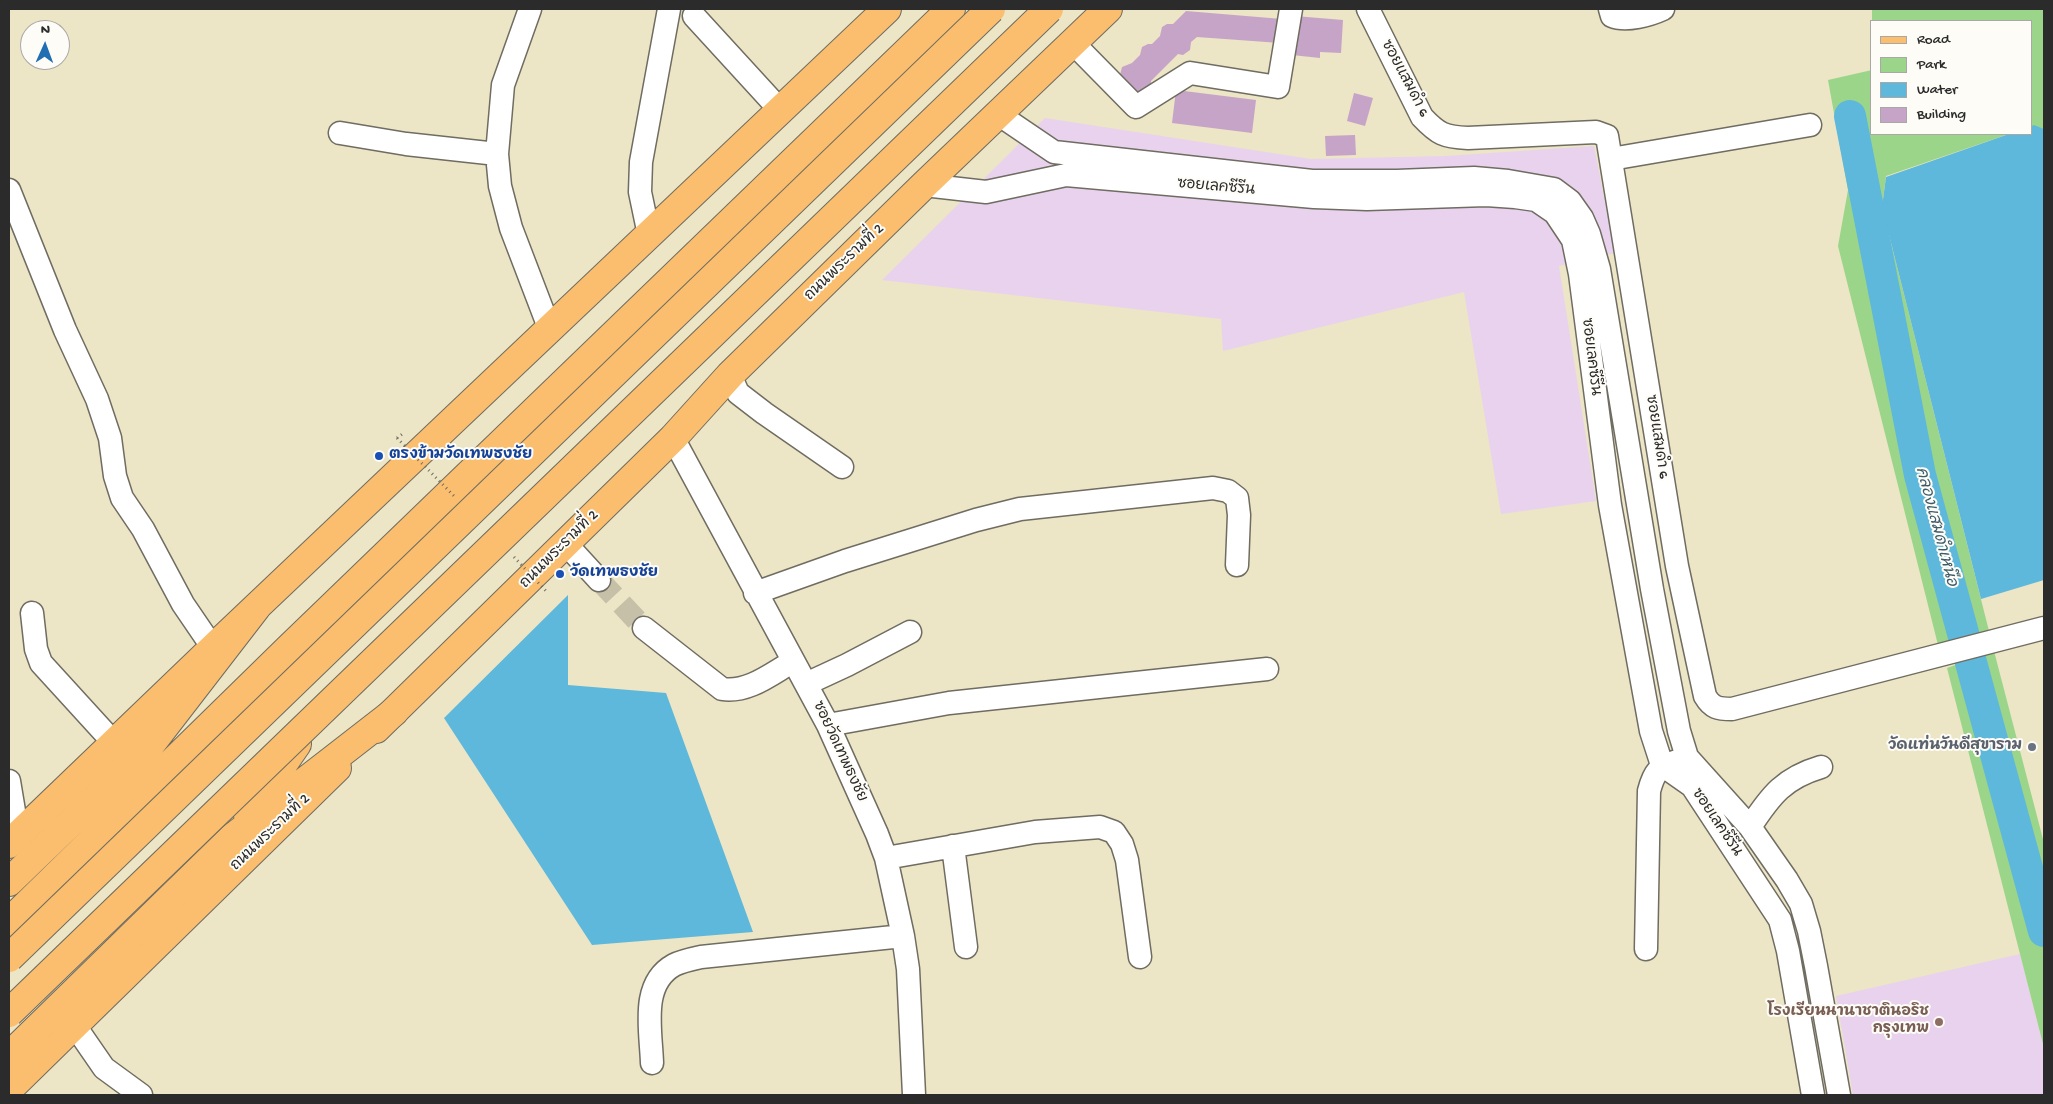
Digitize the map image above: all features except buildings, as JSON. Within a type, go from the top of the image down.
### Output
[{"type":"main road","points":[[13,840],[887,9]]},
{"type":"main road","points":[[9,922],[289,648],[950,9]]},
{"type":"main road","points":[[9,958],[991,9]]},
{"type":"main road","points":[[9,1004],[1044,9]]},
{"type":"main road","points":[[9,1013],[1049,9]]},
{"type":"main road","name":"ถนนพระรามที่ 2","points":[[9,1089],[566,544],[673,438],[730,375],[924,185],[1108,9]]},
{"type":"main road","points":[[9,882],[148,748],[256,608]]},
{"type":"main road","points":[[148,748],[289,648]]},
{"type":"main road","points":[[233,837],[332,694]]},
{"type":"main road","points":[[9,1056],[233,837],[394,712]]},
{"type":"street","points":[[530,9],[503,86],[497,154],[500,186],[510,228],[550,330]]},
{"type":"street","points":[[649,235],[640,192],[640,162],[669,9]]},
{"type":"street","points":[[1073,43],[1136,107],[1190,73],[1278,87],[1292,9]]},
{"type":"street","name":"ซอยแสมดำ 6","points":[[1368,9],[1422,117],[1435,131],[1448,137],[1468,138],[1596,132],[1607,136],[1677,566],[1705,696],[1710,705],[1719,709],[1732,709],[2044,628]]},
{"type":"street","points":[[1610,9],[1612,16],[1619,19],[1653,13],[1663,9]]},
{"type":"street","points":[[694,16],[781,111]]},
{"type":"street","name":"ซอยเลคซีรีน","points":[[998,114],[1054,152],[1313,189],[1367,199],[1486,195],[1536,200],[1555,213],[1565,225],[1589,271],[1675,713],[1687,757],[1750,827],[1787,880],[1801,904],[1814,957],[1838,1093]]},
{"type":"street","points":[[1611,159],[1810,125]]},
{"type":"street","points":[[340,133],[406,144],[497,154]]},
{"type":"street","name":"ซอยเลคซีรีน","points":[[924,185],[986,192],[1066,175],[1313,189]]},
{"type":"street","points":[[9,190],[65,330],[97,399],[110,438],[115,476],[122,498],[143,529],[183,604],[213,648]]},
{"type":"street","name":"ซอยเลคซีรีน","points":[[1589,271],[1610,505],[1651,731],[1662,765],[1692,786],[1780,920],[1788,951],[1814,1095]]},
{"type":"street","points":[[730,375],[738,393],[842,467]]},
{"type":"street","name":"ซอยวัดเทพธงชัย","points":[[673,438],[792,662],[828,725],[886,858],[903,936],[908,969],[914,1095]]},
{"type":"street","points":[[755,593],[854,558],[976,520],[1020,509],[1206,489],[1228,491],[1237,498],[1239,515],[1237,565]]},
{"type":"street","points":[[566,544],[599,580]]},
{"type":"street","points":[[32,613],[36,649],[41,663],[114,743]]},
{"type":"street","points":[[644,628],[722,689],[732,691],[744,688],[792,662]]},
{"type":"street","points":[[806,684],[910,632]]},
{"type":"street","points":[[828,725],[949,703],[1267,669]]},
{"type":"street","points":[[1646,950],[1649,791],[1652,779],[1662,765],[1687,757]]},
{"type":"street","points":[[1750,827],[1768,801],[1790,779],[1822,767]]},
{"type":"street","points":[[9,781],[13,840]]},
{"type":"street","points":[[886,858],[1035,832],[1080,827],[1100,827],[1114,832],[1122,844],[1127,860],[1140,957]]},
{"type":"street","points":[[953,846],[966,947]]},
{"type":"street","points":[[652,1063],[650,1000],[654,985],[663,973],[676,964],[701,957],[903,936]]},
{"type":"street","points":[[75,1026],[104,1068],[141,1095]]},
{"type":"street","points":[[1814,1095],[1838,1093]]},
{"type":"shaded area","points":[[1045,118],[1311,159],[1446,156],[1594,146],[1615,253],[1559,266],[1596,501],[1501,514],[1464,292],[1223,351],[1221,319],[882,280]]},
{"type":"shaded area","name":"โรงเรียนนานาชาตินอริช กรุงเทพ","points":[[2020,954],[2044,1048],[2044,1095],[1853,1095],[1836,996]]},
{"type":"green space","points":[[1872,9],[2044,9],[2044,129],[2033,126],[2033,20],[1872,20]]},
{"type":"green space","points":[[1870,70],[1870,135],[2006,135],[1886,176],[1882,207],[1990,635],[1938,645],[1838,246],[1848,190],[1828,80]]},
{"type":"green space","points":[[1994,651],[2044,843],[2044,1048],[1947,668]]},
{"type":"water","points":[[2033,126],[2044,129],[2044,580],[1981,599],[1882,207],[1886,177],[2006,135],[2033,135]]},
{"type":"water","points":[[568,595],[568,685],[666,693],[753,932],[592,945],[444,718]]},
{"type":"waterway","name":"คลองแสมดำเหนือ","points":[[1850,116],[1920,475],[2044,931]]},
{"type":"tunnel","points":[[599,580],[644,628]]},
{"type":"place","name":"ตรงข้ามวัดเทพธงชัย","points":[[379,456]]},
{"type":"place","name":"วัดเทพธงชัย","points":[[560,574]]},
{"type":"place","name":"วัดแท่นวันดีสุขาราม","points":[[2032,747]]},
{"type":"place","name":"โรงเรียนนานาชาตินอริช กรุงเทพ","points":[[1939,1022]]}]
